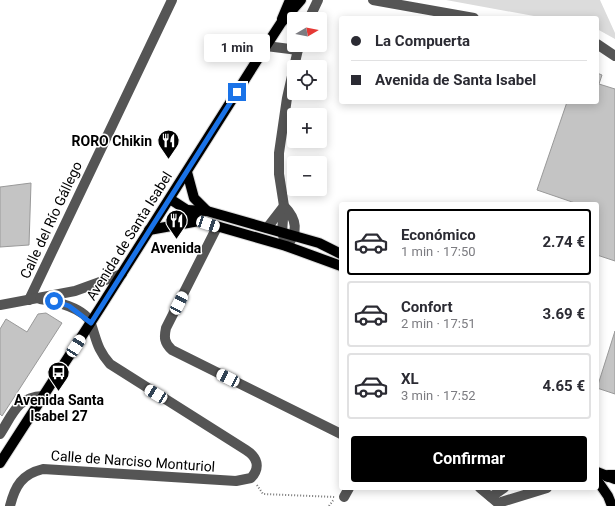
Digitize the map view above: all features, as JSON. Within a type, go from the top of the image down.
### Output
[{"type":"main road","name":"Avenida de Santa Isabel","points":[[281,23],[290,0]]},
{"type":"main road","name":"Avenida de Santa Isabel","points":[[0,463],[91,323],[266,46],[281,23],[300,0]]},
{"type":"main road","points":[[186,172],[194,198],[207,211]]},
{"type":"main road","points":[[170,199],[187,210],[199,221],[286,246],[339,265]]},
{"type":"main road","points":[[187,210],[207,211],[282,232],[319,243],[339,253]]},
{"type":"main road","points":[[149,230],[199,221]]},
{"type":"main road","points":[[606,476],[608,496],[612,506]]},
{"type":"street","name":"Calle del Río Gállego","points":[[29,300],[172,0]]},
{"type":"street","points":[[312,12],[318,0]]},
{"type":"street","points":[[373,0],[393,2],[464,16]]},
{"type":"street","points":[[599,45],[615,56]]},
{"type":"street","points":[[266,46],[287,47]]},
{"type":"street","points":[[286,246],[282,232],[284,206],[279,174],[280,140],[298,52]]},
{"type":"street","points":[[267,228],[284,206]]},
{"type":"street","points":[[284,206],[294,218],[294,236],[286,246]]},
{"type":"street","points":[[217,227],[166,328],[164,339],[166,343],[172,350],[339,433]]},
{"type":"street","points":[[0,305],[40,299],[85,288],[122,274]]},
{"type":"street","points":[[40,299],[69,306],[91,323],[99,350],[114,367],[252,454],[257,463],[255,474],[251,478]]},
{"type":"street","points":[[0,434],[22,402],[29,397],[43,396]]},
{"type":"street","name":"Calle de Narciso Monturiol","points":[[10,506],[13,492],[19,482],[29,473],[43,469],[236,481],[251,478]]},
{"type":"street","points":[[482,490],[498,503],[540,490]]},
{"type":"street","points":[[491,497],[501,490]]},
{"type":"path","points":[[251,478],[264,494],[343,494]]},
{"type":"path","points":[[329,506],[343,494]]},
{"type":"shaded area","points":[[446,0],[600,0],[615,33],[615,39],[599,30],[599,16],[534,16]]},
{"type":"building","points":[[599,74],[602,75],[599,84]]},
{"type":"building","points":[[599,84],[615,89],[615,261],[599,256],[599,202],[572,202],[537,190],[566,104],[599,104]]},
{"type":"building","points":[[31,183],[29,245],[0,247],[0,187]]},
{"type":"building","points":[[46,313],[62,323],[2,416],[0,414],[0,329],[6,319],[27,332],[38,314]]},
{"type":"building","points":[[615,331],[615,394],[599,389],[599,382]]},
{"type":"place","name":"RORO Chikin","points":[[168,160]]},
{"type":"place","name":"Avenida","points":[[176,240]]},
{"type":"place","name":"Avenida Santa Isabel 27","points":[[59,392]]},
{"type":"route","points":[[54,301],[61,302],[78,311],[91,323],[237,92]]}]
